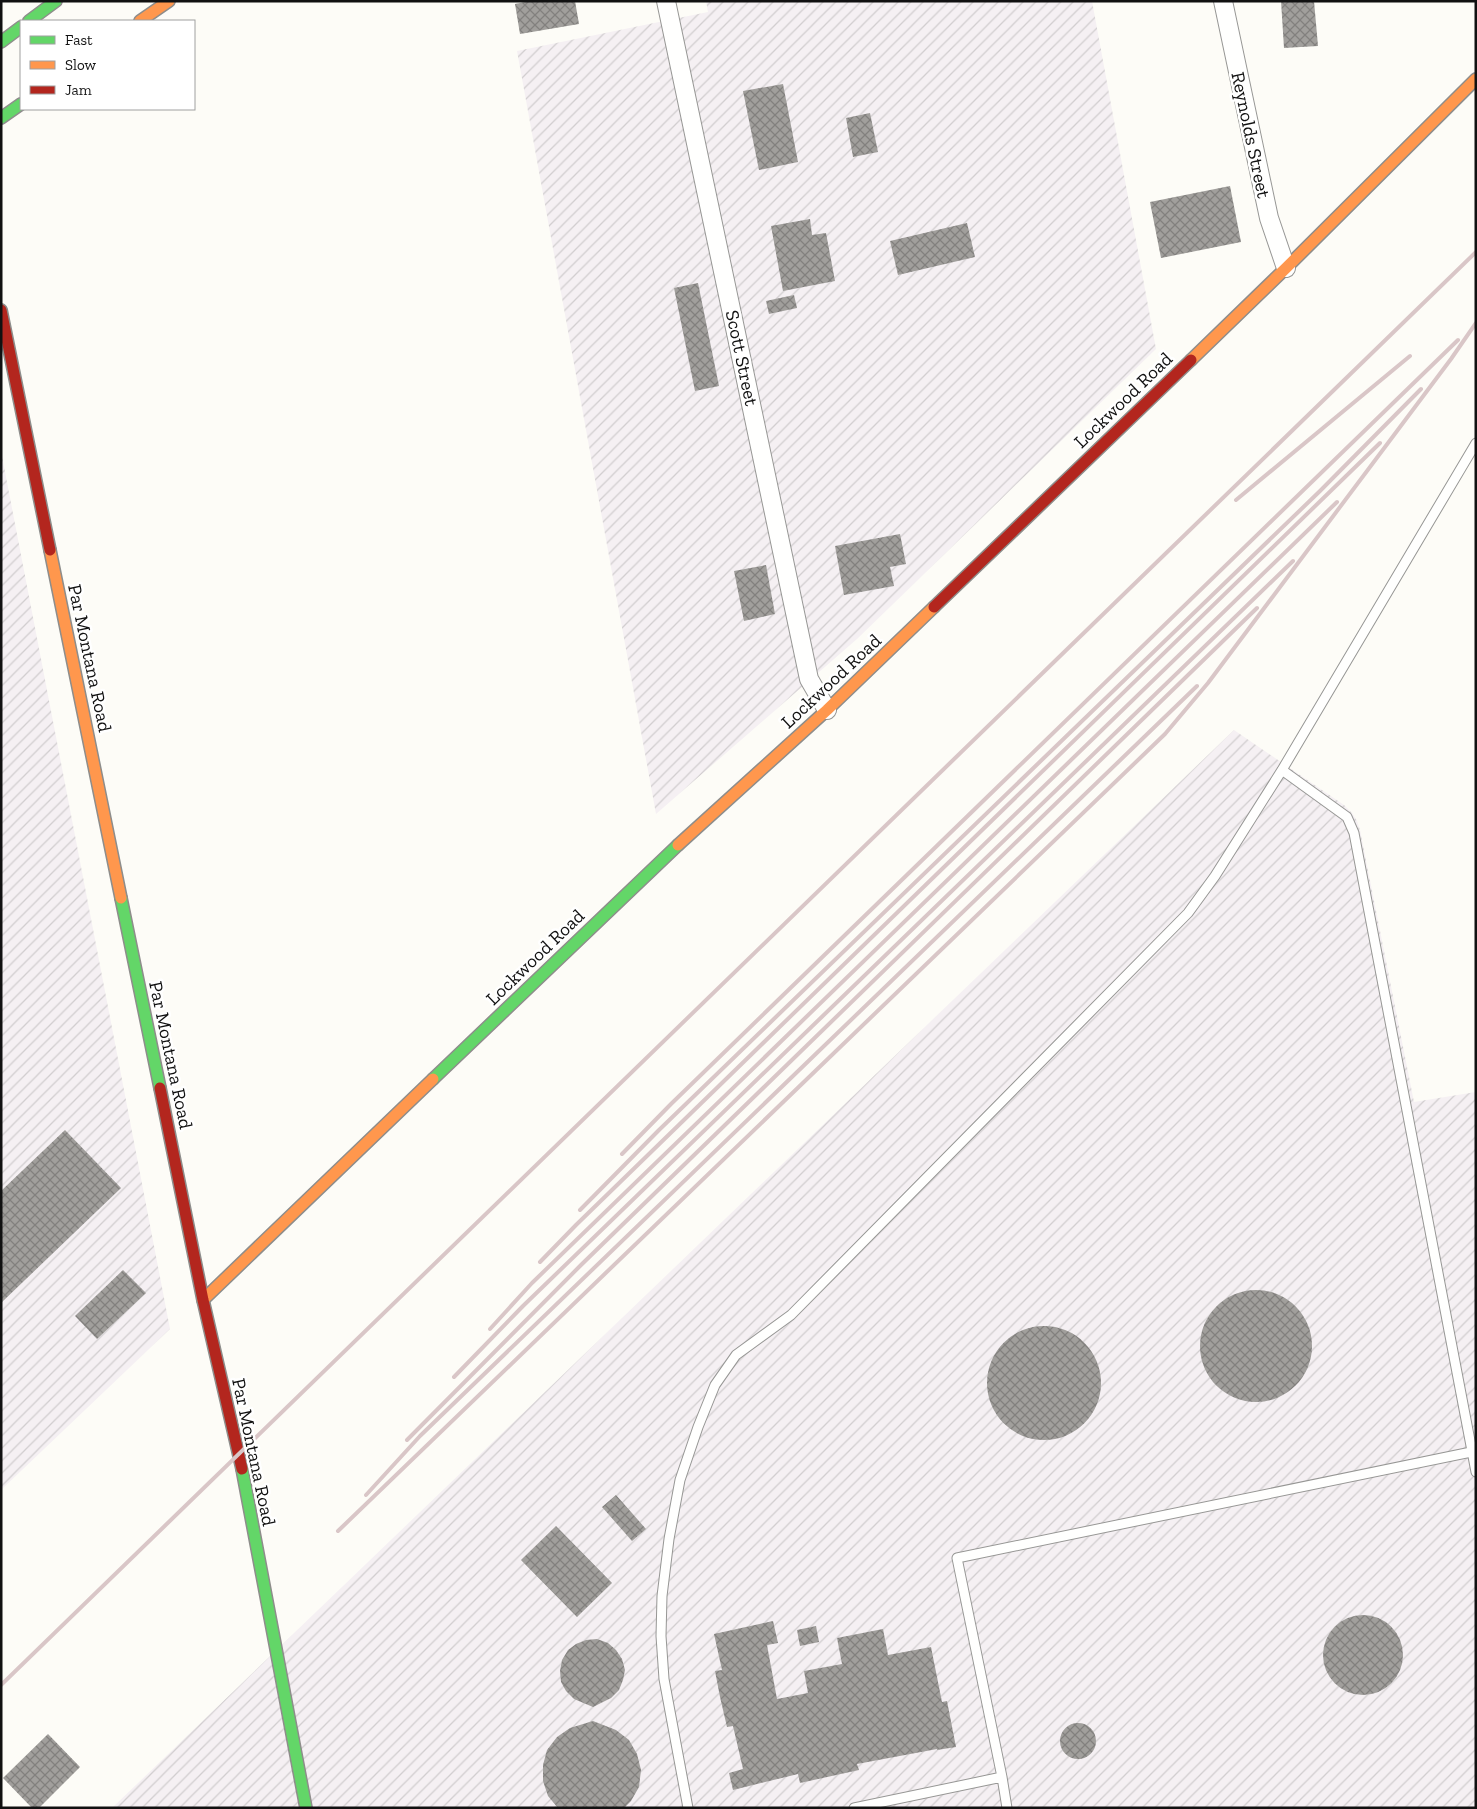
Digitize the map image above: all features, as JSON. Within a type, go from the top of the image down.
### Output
[{"type":"main road","points":[[30,20],[56,1]]},
{"type":"main road","points":[[141,20],[169,1]]},
{"type":"main road","points":[[1,42],[20,28]]},
{"type":"main road","name":"Lockwood Road","points":[[204,1300],[655,866],[827,710],[1286,268],[1476,79]]},
{"type":"main road","points":[[1,118],[20,105]]},
{"type":"main road","name":"Par Montana Road","points":[[1,310],[204,1300],[245,1484],[306,1808]]},
{"type":"street","name":"Scott Street","points":[[666,1],[810,679],[827,710]]},
{"type":"street","name":"Reynolds Street","points":[[1223,1],[1269,218],[1286,268]]},
{"type":"lane","points":[[688,1808],[664,1679],[661,1636],[662,1596],[669,1539],[680,1480],[715,1385],[736,1355],[791,1315],[1188,913],[1215,876],[1282,770],[1476,443]]},
{"type":"lane","points":[[1282,770],[1347,817],[1354,833],[1474,1451],[1476,1472]]},
{"type":"lane","points":[[1008,1808],[956,1558],[1474,1451]]},
{"type":"lane","points":[[854,1808],[1002,1777]]},
{"type":"shaded area","points":[[706,1],[1092,1],[1156,349],[857,639],[656,814],[517,51],[708,12]]},
{"type":"shaded area","points":[[1,451],[170,1329],[1,1490]]},
{"type":"shaded area","points":[[1234,730],[1344,805],[1357,821],[1414,1102],[1476,1092],[1476,1808],[112,1808]]},
{"type":"building","points":[[530,1],[575,1],[579,24],[520,34],[515,4]]},
{"type":"building","points":[[1281,1],[1314,1],[1318,46],[1284,48]]},
{"type":"building","points":[[783,84],[798,162],[759,170],[743,91]]},
{"type":"building","points":[[870,113],[878,152],[853,157],[846,118]]},
{"type":"building","points":[[1230,186],[1241,242],[1161,258],[1150,202]]},
{"type":"building","points":[[810,219],[812,235],[826,233],[835,281],[783,291],[771,226]]},
{"type":"building","points":[[967,223],[975,257],[898,275],[890,241]]},
{"type":"building","points":[[698,283],[719,386],[695,391],[674,288]]},
{"type":"building","points":[[794,295],[797,308],[769,314],[766,301]]},
{"type":"building","points":[[900,534],[906,564],[890,567],[894,586],[844,595],[835,546]]},
{"type":"building","points":[[766,565],[775,614],[744,621],[734,571]]},
{"type":"building","points":[[65,1130],[121,1188],[1,1303],[1,1191]]},
{"type":"building","points":[[123,1270],[146,1293],[97,1339],[75,1316]]},
{"type":"building","points":[[1256,1290],[1278,1294],[1296,1306],[1308,1324],[1312,1346],[1308,1368],[1296,1386],[1278,1398],[1256,1402],[1234,1398],[1216,1386],[1204,1368],[1200,1346],[1204,1324],[1216,1306],[1234,1294]]},
{"type":"building","points":[[1044,1326],[1066,1330],[1085,1342],[1097,1361],[1101,1383],[1097,1405],[1085,1424],[1066,1436],[1044,1440],[1022,1436],[1003,1424],[991,1405],[987,1383],[991,1361],[1003,1342],[1022,1330]]},
{"type":"building","points":[[616,1495],[646,1529],[632,1541],[602,1507]]},
{"type":"building","points":[[556,1526],[612,1583],[577,1617],[521,1560]]},
{"type":"building","points":[[1363,1615],[1385,1622],[1391,1627],[1402,1647],[1403,1655],[1396,1677],[1391,1683],[1371,1694],[1363,1695],[1341,1688],[1335,1683],[1324,1663],[1323,1655],[1330,1633],[1335,1627],[1355,1616]]},
{"type":"building","points":[[773,1621],[778,1643],[767,1645],[777,1699],[808,1693],[804,1671],[842,1664],[837,1638],[883,1629],[888,1655],[931,1647],[942,1702],[947,1701],[956,1747],[857,1764],[859,1770],[800,1783],[798,1774],[733,1790],[729,1773],[743,1769],[733,1726],[727,1727],[720,1697],[715,1671],[722,1670],[714,1634]]},
{"type":"building","points":[[816,1626],[819,1642],[800,1646],[797,1630]]},
{"type":"building","points":[[597,1639],[608,1643],[616,1650],[622,1659],[625,1670],[619,1690],[611,1698],[593,1707],[574,1699],[566,1691],[561,1682],[560,1671],[562,1660],[568,1650],[586,1640]]},
{"type":"building","points":[[593,1721],[616,1730],[629,1740],[637,1754],[641,1770],[639,1787],[631,1801],[624,1808],[558,1808],[548,1796],[543,1781],[543,1765],[547,1750],[557,1737],[570,1728]]},
{"type":"building","points":[[1078,1723],[1085,1724],[1091,1728],[1095,1734],[1095,1748],[1091,1754],[1085,1758],[1078,1759],[1071,1758],[1065,1754],[1061,1748],[1060,1741],[1061,1734],[1065,1728],[1071,1724]]},
{"type":"building","points":[[48,1734],[80,1767],[39,1808],[32,1808],[3,1778]]},
{"type":"railway","points":[[1,1685],[1476,252]]},
{"type":"railway","points":[[338,1531],[1165,734],[1208,683],[1476,323]]},
{"type":"railway","points":[[622,1154],[671,1104],[1458,340]]},
{"type":"railway","points":[[1236,500],[1410,356]]},
{"type":"railway","points":[[580,1210],[659,1130],[1320,491],[1421,389]]},
{"type":"railway","points":[[540,1262],[1380,443]]},
{"type":"railway","points":[[490,1329],[532,1283],[1337,502]]},
{"type":"railway","points":[[454,1377],[523,1306],[1293,561]]},
{"type":"railway","points":[[407,1440],[581,1265],[1257,608]]},
{"type":"railway","points":[[366,1495],[420,1436],[1197,686]]},
{"type":"traffic: fast","points":[[30,20],[56,1]]},
{"type":"traffic: fast","points":[[1,42],[20,28]]},
{"type":"traffic: fast","points":[[1,118],[20,105]]},
{"type":"traffic: fast","points":[[433,1079],[678,845]]},
{"type":"traffic: fast","points":[[121,898],[160,1088]]},
{"type":"traffic: fast","points":[[242,1469],[306,1808]]},
{"type":"traffic: slow","points":[[141,20],[169,1]]},
{"type":"traffic: slow","points":[[1191,360],[1476,79]]},
{"type":"traffic: slow","points":[[50,550],[121,898]]},
{"type":"traffic: slow","points":[[678,845],[827,710],[934,607]]},
{"type":"traffic: slow","points":[[203,1300],[433,1079]]},
{"type":"traffic: jam","points":[[1,310],[50,550]]},
{"type":"traffic: jam","points":[[934,607],[1191,360]]},
{"type":"traffic: jam","points":[[160,1088],[203,1300],[242,1469]]}]
